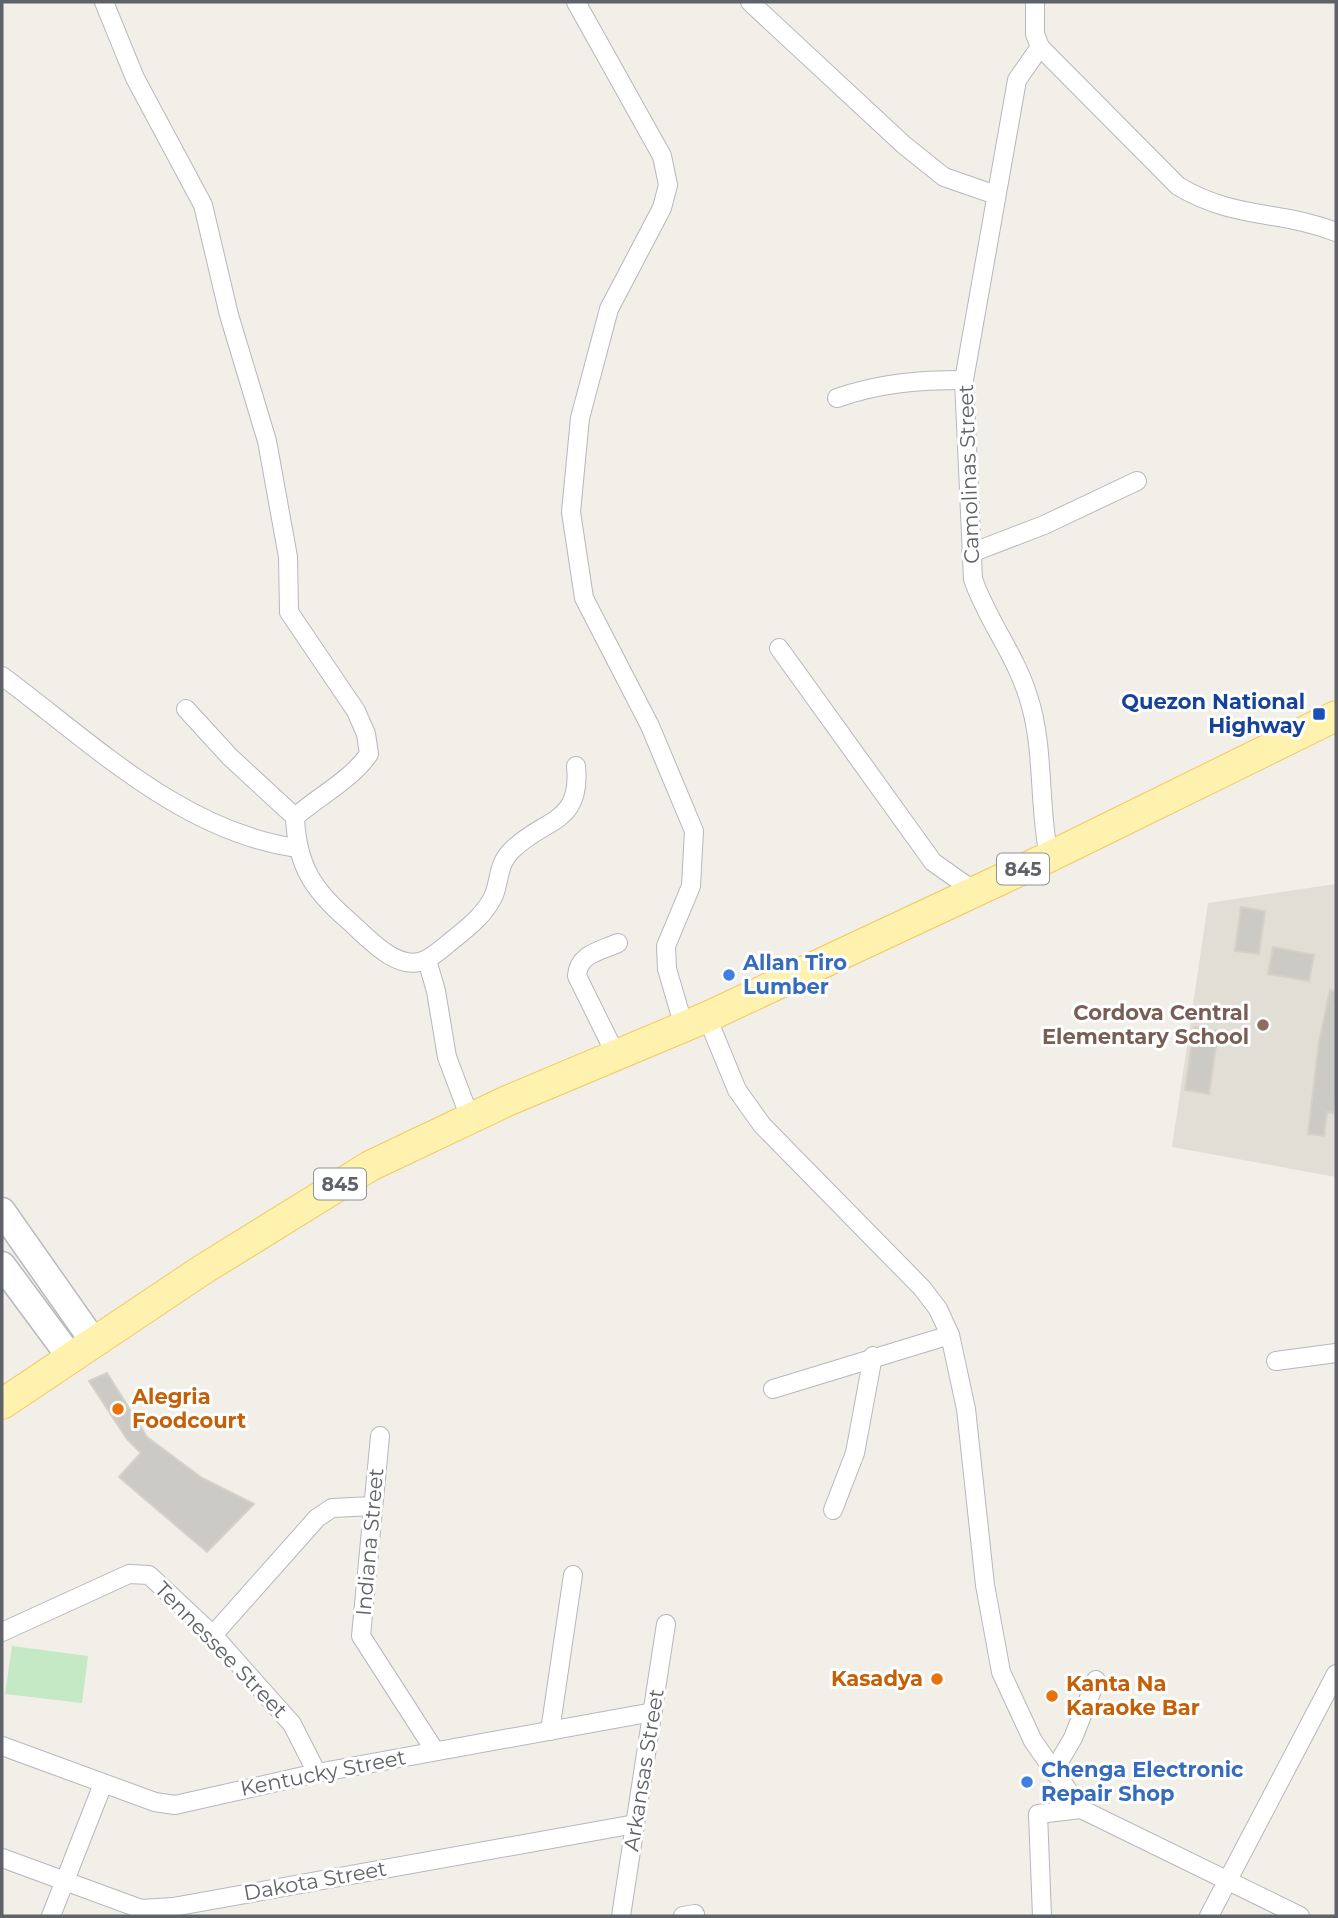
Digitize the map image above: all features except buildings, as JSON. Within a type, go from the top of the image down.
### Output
[{"type":"main road","name":"845","points":[[2,1404],[349,1178],[470,1118],[696,1022],[1048,857],[1336,716]]},
{"type":"street","points":[[104,2],[135,78],[203,205],[229,315],[267,441],[288,557],[289,612],[356,711],[366,734],[369,754],[357,771],[295,817]]},
{"type":"street","points":[[576,2],[662,156],[668,185],[662,208],[609,309],[580,418],[571,512],[584,598],[650,726],[694,831],[691,886],[666,946],[667,969],[737,1090],[762,1125],[922,1288],[939,1309],[950,1335],[966,1409],[985,1585],[1001,1672],[1033,1741],[1053,1772],[1081,1809],[1300,1916]]},
{"type":"street","points":[[750,2],[904,145],[944,177],[996,195]]},
{"type":"street","points":[[1035,2],[1035,34],[1040,47],[1178,186],[1204,202],[1237,211],[1317,225],[1336,232]]},
{"type":"street","name":"Camolinas Street","points":[[1040,47],[1017,80],[964,380],[973,579],[981,602],[1005,645],[1031,705],[1036,725],[1041,819],[1048,857]]},
{"type":"street","points":[[837,398],[872,385],[917,380],[964,380]]},
{"type":"street","points":[[971,553],[1044,525],[1137,481]]},
{"type":"street","points":[[779,649],[933,862],[974,891]]},
{"type":"street","points":[[2,676],[127,772],[201,817],[277,845],[297,848]]},
{"type":"street","points":[[186,709],[230,757],[295,817],[297,848],[322,898],[373,945],[396,958],[418,963],[427,960],[479,917],[494,895],[501,863],[512,850],[564,815],[573,804],[577,792],[576,766]]},
{"type":"street","points":[[616,1055],[578,976],[578,965],[584,957],[618,943]]},
{"type":"street","points":[[427,960],[436,991],[447,1057],[470,1118]]},
{"type":"street","points":[[2,1211],[82,1350]]},
{"type":"street","points":[[2,1265],[82,1350]]},
{"type":"street","points":[[773,1389],[873,1356],[950,1335]]},
{"type":"street","points":[[1276,1361],[1336,1353]]},
{"type":"street","points":[[833,1510],[855,1453],[873,1356]]},
{"type":"street","name":"Indiana Street","points":[[380,1436],[360,1636],[435,1751]]},
{"type":"street","points":[[212,1635],[317,1518],[332,1508],[373,1506]]},
{"type":"street","name":"Tennessee Street","points":[[2,1632],[138,1572],[149,1576],[212,1635],[292,1724],[317,1773]]},
{"type":"street","points":[[550,1731],[573,1575]]},
{"type":"street","name":"Arkansas Street","points":[[621,1916],[666,1623]]},
{"type":"street","points":[[1209,1916],[1336,1674]]},
{"type":"street","points":[[1053,1772],[1073,1738],[1096,1680]]},
{"type":"street","name":"Kentucky Street","points":[[2,1746],[103,1784],[175,1805],[317,1773],[653,1712]]},
{"type":"street","points":[[51,1916],[103,1784]]},
{"type":"street","points":[[1042,1916],[1038,1814],[1081,1809]]},
{"type":"street","name":"Dakota Street","points":[[2,1858],[141,1909],[173,1907],[635,1824]]},
{"type":"shaded area","name":"Cordova Central Elementary School","points":[[1336,884],[1336,1177],[1172,1147],[1208,903]]},
{"type":"green space","points":[[12,1646],[88,1656],[82,1703],[5,1694]]},
{"type":"place","name":"Quezon National Highway","points":[[1319,714]]},
{"type":"place","name":"Allan Tiro Lumber","points":[[729,975]]},
{"type":"place","name":"Cordova Central Elementary School","points":[[1263,1025]]},
{"type":"place","name":"Alegria Foodcourt","points":[[118,1409]]},
{"type":"place","name":"Kasadya","points":[[937,1679]]},
{"type":"place","name":"Kanta Na Karaoke Bar","points":[[1052,1696]]},
{"type":"place","name":"Chenga Electronic Repair Shop","points":[[1027,1782]]}]
